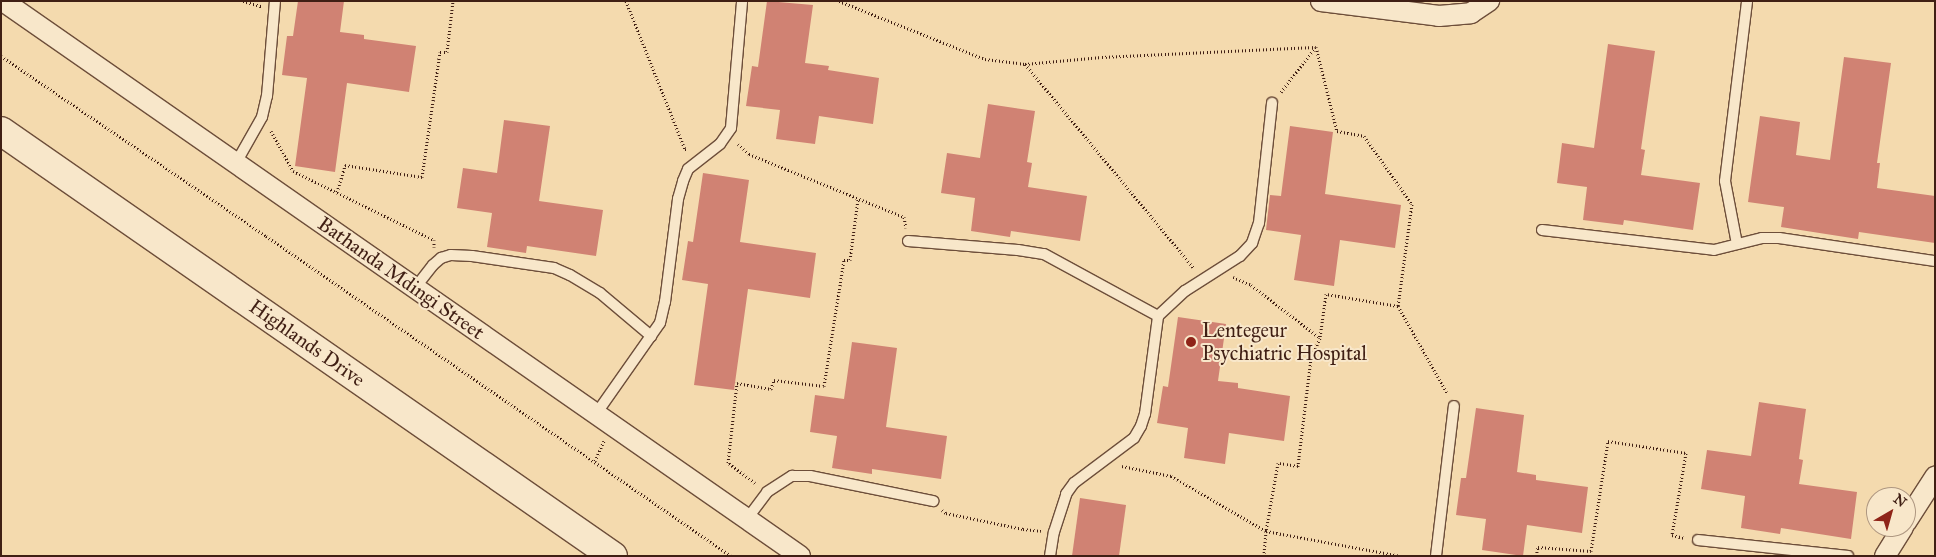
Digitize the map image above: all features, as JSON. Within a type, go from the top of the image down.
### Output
[{"type":"main road","name":"Highlands Drive","points":[[1,131],[613,556]]},
{"type":"street","name":"Bathanda Mdingi Street","points":[[3,1],[800,556]]},
{"type":"street","points":[[1321,1],[1439,16],[1471,12],[1489,1]]},
{"type":"street","points":[[1916,506],[1935,477]]},
{"type":"street","points":[[1884,556],[1896,537]]},
{"type":"lane","points":[[236,163],[262,117],[267,96],[275,1]]},
{"type":"lane","points":[[596,414],[660,323],[666,302],[678,199],[688,169],[728,136],[732,119],[742,1]]},
{"type":"lane","points":[[1737,244],[1726,181],[1747,1]]},
{"type":"lane","points":[[1050,556],[1054,532],[1066,494],[1074,483],[1134,438],[1141,426],[1145,414],[1158,316],[1185,291],[1240,256],[1252,243],[1259,223],[1272,103]]},
{"type":"lane","points":[[1542,230],[1714,250],[1762,238],[1780,238],[1935,261]]},
{"type":"lane","points":[[908,241],[1018,250],[1044,254],[1158,316]]},
{"type":"lane","points":[[415,288],[433,265],[441,258],[451,255],[472,256],[554,268],[570,275],[600,294],[651,336]]},
{"type":"lane","points":[[1436,556],[1454,406]]},
{"type":"lane","points":[[747,519],[767,492],[792,476],[810,476],[933,502]]},
{"type":"lane","points":[[1698,540],[1848,556]]},
{"type":"path","points":[[337,192],[345,164],[422,176],[440,52],[447,52],[453,1]]},
{"type":"path","points":[[626,1],[686,148],[702,158]]},
{"type":"path","points":[[839,1],[985,59],[1026,64],[1102,57],[1316,47]]},
{"type":"path","points":[[1272,103],[1316,47]]},
{"type":"path","points":[[1316,47],[1337,131],[1364,136],[1412,204],[1398,306],[1454,406]]},
{"type":"path","points":[[1,56],[731,556]]},
{"type":"path","points":[[1026,64],[1203,280]]},
{"type":"path","points":[[262,117],[294,170],[434,240],[433,265]]},
{"type":"path","points":[[728,136],[749,154],[904,217],[908,241]]},
{"type":"path","points":[[767,492],[728,463],[736,383],[771,389],[774,380],[824,386],[844,260],[850,260],[858,199]]},
{"type":"path","points":[[1218,270],[1251,285],[1320,338]]},
{"type":"path","points":[[1264,556],[1266,531],[1278,463],[1298,466],[1311,358],[1320,338],[1326,294],[1398,306]]},
{"type":"path","points":[[1591,556],[1608,441],[1686,453],[1672,535],[1698,540]]},
{"type":"path","points":[[1103,462],[1171,476],[1266,531],[1401,556]]},
{"type":"path","points":[[933,502],[946,514],[1023,530],[1054,532]]},
{"type":"path","points":[[1536,556],[1538,547],[1591,551]]},
{"type":"building","points":[[298,1],[344,1],[340,32],[364,35],[364,39],[416,46],[409,92],[347,83],[335,172],[295,166],[307,78],[282,75],[287,36],[293,36]]},
{"type":"building","points":[[767,1],[813,5],[805,63],[829,66],[828,70],[879,78],[873,124],[819,116],[815,144],[776,139],[780,110],[746,106],[752,66],[758,67]]},
{"type":"building","points":[[1608,44],[1655,51],[1641,149],[1645,150],[1641,175],[1700,183],[1693,230],[1624,220],[1623,225],[1583,220],[1587,187],[1557,183],[1562,143],[1594,148]]},
{"type":"building","points":[[1844,57],[1891,63],[1877,163],[1880,163],[1877,188],[1935,196],[1935,243],[1859,232],[1858,239],[1781,227],[1784,207],[1748,202],[1760,116],[1800,122],[1796,155],[1830,160]]},
{"type":"building","points":[[988,104],[1035,111],[1027,162],[1032,163],[1028,187],[1087,196],[1080,241],[1011,231],[1010,237],[971,231],[975,198],[941,193],[947,153],[980,158]]},
{"type":"building","points":[[504,120],[550,126],[539,201],[603,210],[596,256],[527,246],[526,253],[487,247],[492,213],[457,208],[463,168],[497,173]]},
{"type":"building","points":[[1290,126],[1333,132],[1325,194],[1401,205],[1395,248],[1340,240],[1334,286],[1294,280],[1301,235],[1266,230],[1270,195],[1281,196]]},
{"type":"building","points":[[703,173],[749,180],[740,242],[816,253],[810,298],[748,289],[734,390],[694,385],[708,284],[682,280],[688,241],[693,242]]},
{"type":"building","points":[[1178,317],[1226,324],[1218,381],[1238,383],[1238,388],[1290,396],[1284,441],[1229,433],[1225,464],[1184,458],[1188,428],[1157,423],[1163,386],[1168,387]]},
{"type":"building","points":[[852,342],[897,348],[886,427],[947,436],[941,479],[872,469],[872,474],[832,468],[837,436],[810,432],[815,395],[844,399]]},
{"type":"building","points":[[1759,402],[1806,409],[1799,459],[1803,460],[1799,484],[1857,492],[1851,539],[1781,528],[1780,534],[1741,528],[1745,496],[1701,489],[1707,450],[1751,456]]},
{"type":"building","points":[[1476,408],[1524,415],[1517,472],[1536,475],[1536,480],[1588,487],[1582,533],[1527,525],[1523,556],[1482,550],[1486,519],[1456,515],[1461,478],[1466,478]]},
{"type":"building","points":[[1080,498],[1126,505],[1119,556],[1072,556]]},
{"type":"place","name":"Lentegeur Psychiatric Hospital","points":[[1191,342]]}]
